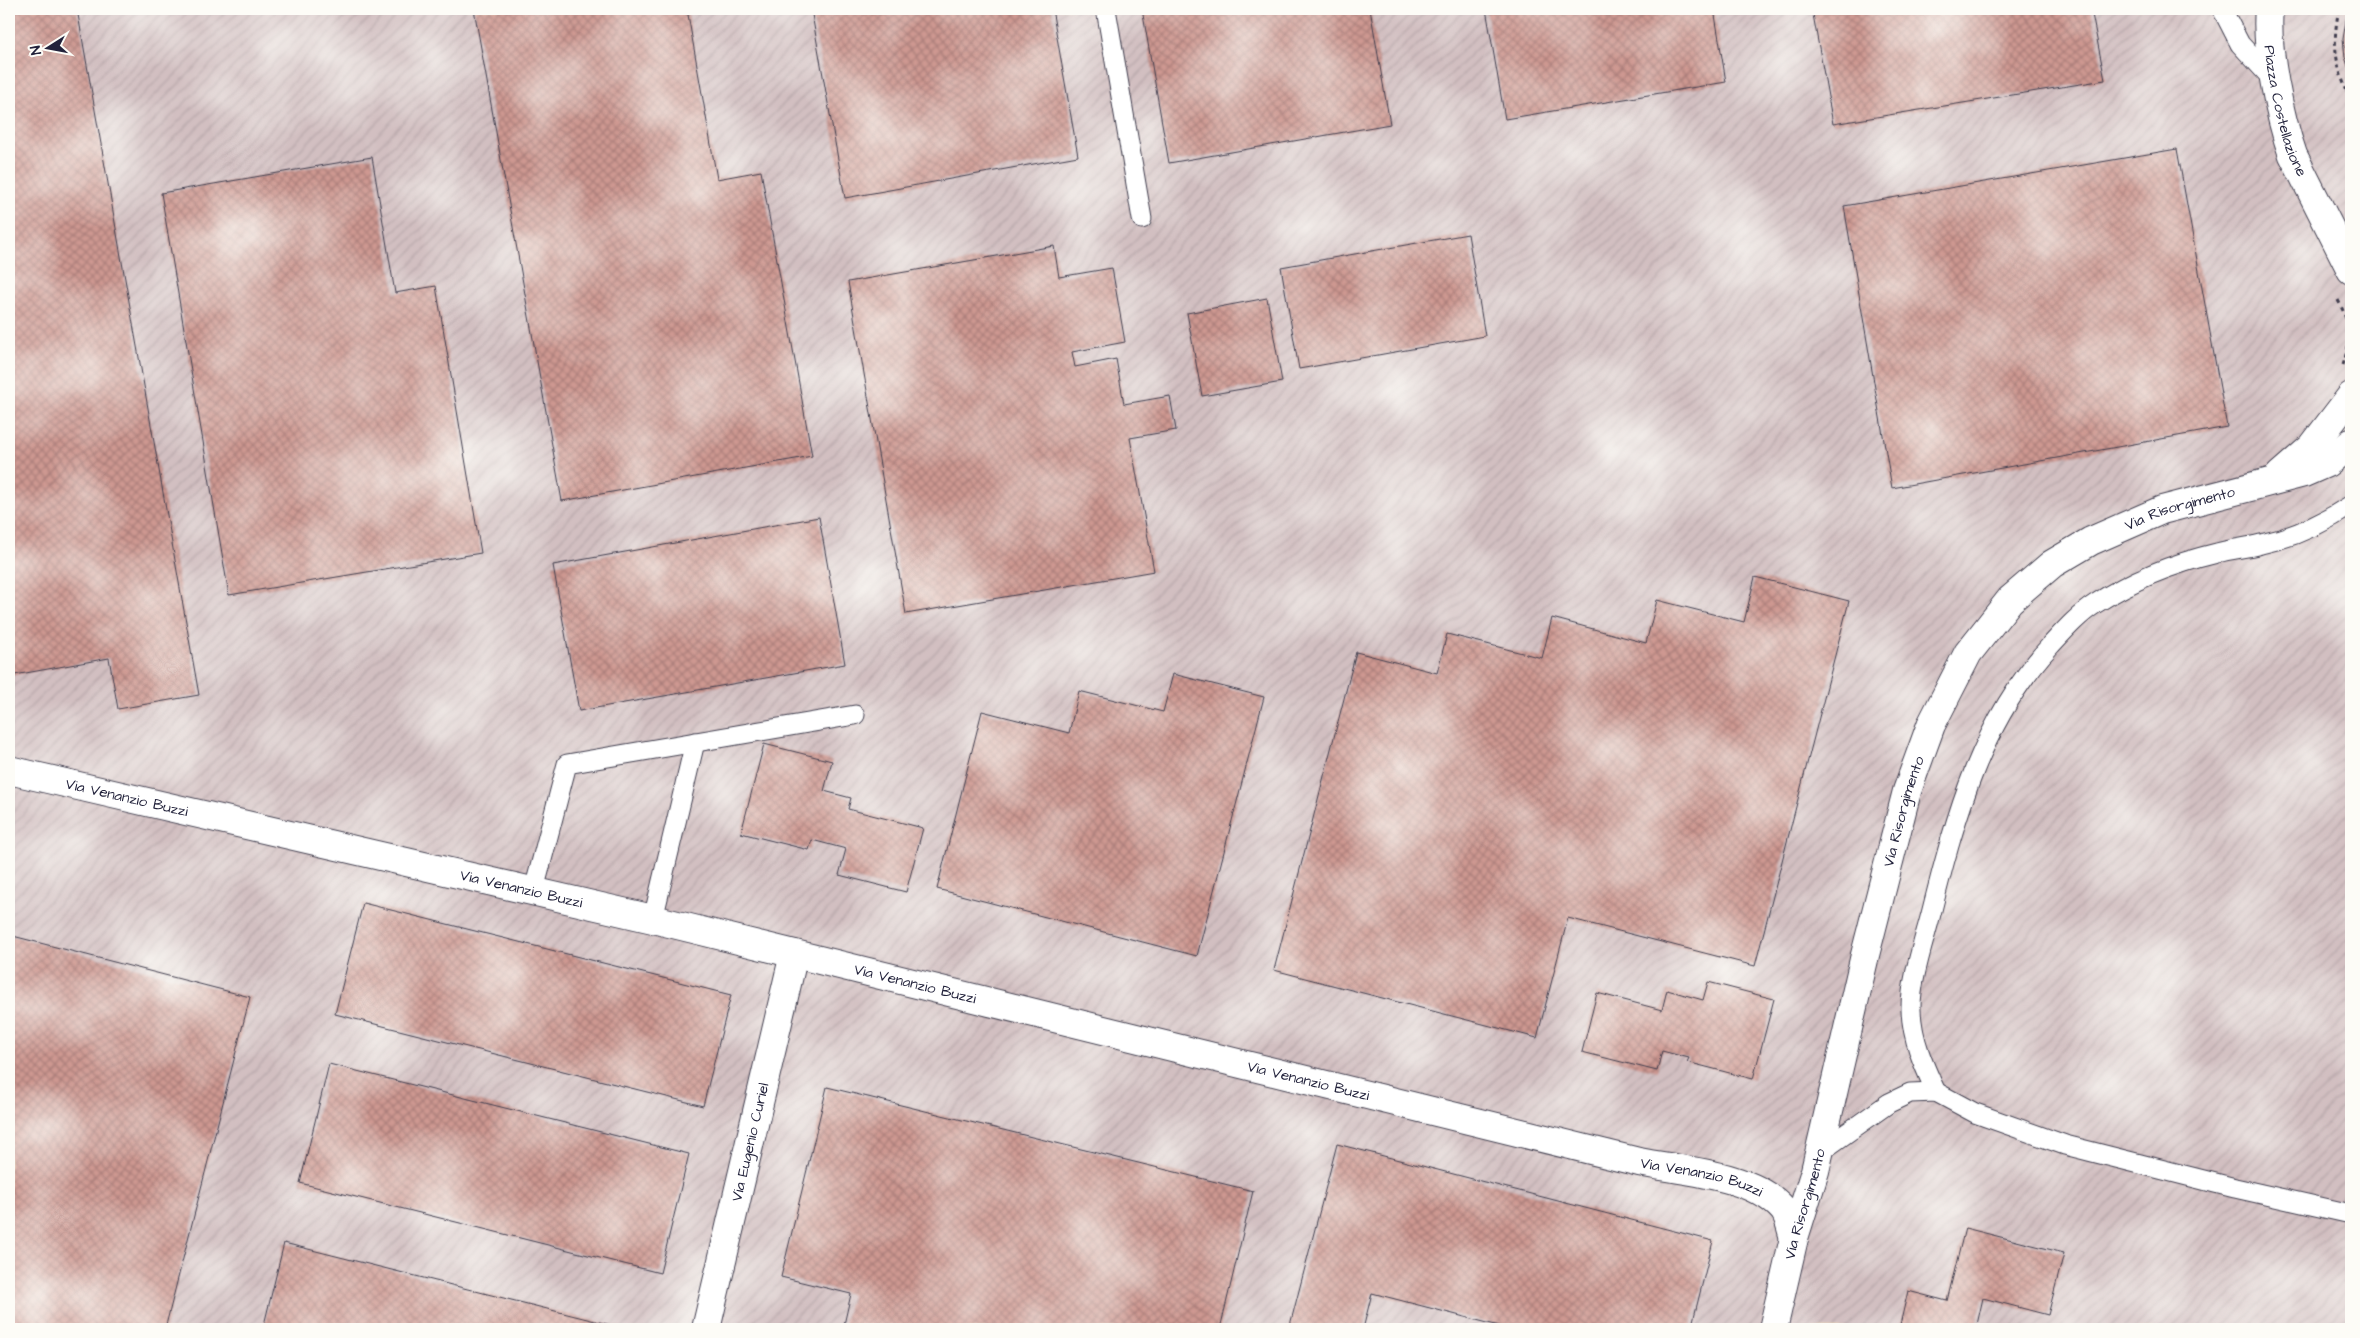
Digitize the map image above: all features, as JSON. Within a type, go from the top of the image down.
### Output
[{"type":"street","name":"Piazza Costellazione","points":[[2269,9],[2276,83],[2286,136],[2351,270]]},
{"type":"street","name":"Piazza Costellazione","points":[[2320,206],[2351,230]]},
{"type":"street","name":"Via Risorgimento","points":[[2273,481],[2312,447],[2351,396]]},
{"type":"street","name":"Via Risorgimento","points":[[1773,1329],[1794,1238],[1820,1152],[1865,955],[1907,791],[1931,725],[1968,653],[2010,600],[2052,564],[2091,541],[2162,510],[2316,469],[2327,463],[2351,443]]},
{"type":"street","name":"Via Venanzio Buzzi","points":[[9,770],[534,890],[1639,1162],[1743,1182],[1763,1192],[1784,1210],[1794,1238]]},
{"type":"street","name":"Via Eugenio Curiel","points":[[706,1329],[794,954]]},
{"type":"lane","points":[[1106,9],[1142,219]]},
{"type":"lane","points":[[2222,9],[2240,44],[2276,83]]},
{"type":"lane","points":[[1936,1092],[1917,1051],[1911,1010],[1918,963],[1951,835],[1963,797],[1977,761],[2015,690],[2034,664],[2076,619],[2095,604],[2114,593],[2134,582],[2190,560],[2293,535],[2330,519],[2351,505]]},
{"type":"lane","points":[[534,890],[567,764],[855,715]]},
{"type":"lane","points":[[653,919],[695,742]]},
{"type":"lane","points":[[1820,1152],[1889,1103],[1910,1093],[1936,1092],[1975,1113],[2065,1145],[2235,1188],[2351,1214]]},
{"type":"path","points":[[2339,9],[2334,40],[2336,56],[2341,77],[2349,96],[2351,95]]},
{"type":"shaded area","points":[[9,9],[2351,9],[2351,1329],[9,1329]]},
{"type":"building","points":[[9,9],[77,9],[199,695],[118,709],[109,658],[9,676]]},
{"type":"building","points":[[474,9],[687,9],[717,179],[761,171],[812,456],[562,501]]},
{"type":"building","points":[[811,9],[1052,9],[1078,156],[845,198]]},
{"type":"building","points":[[1142,9],[1370,9],[1390,124],[1169,163]]},
{"type":"building","points":[[1486,9],[1714,9],[1726,82],[1505,119]]},
{"type":"building","points":[[1812,9],[2091,9],[2105,80],[1833,124]]},
{"type":"building","points":[[2348,9],[2351,9],[2351,75],[2345,57],[2343,39]]},
{"type":"building","points":[[2177,149],[2227,427],[1892,488],[1844,206]]},
{"type":"building","points":[[372,157],[395,293],[436,286],[481,553],[229,595],[161,193]]},
{"type":"building","points":[[1468,234],[1485,336],[1299,369],[1281,267]]},
{"type":"building","points":[[1054,246],[1059,277],[1112,268],[1125,342],[1072,352],[1075,367],[1116,359],[1124,404],[1170,396],[1176,430],[1130,438],[1154,571],[906,614],[848,282]]},
{"type":"building","points":[[1267,298],[1282,382],[1202,396],[1187,313]]},
{"type":"building","points":[[819,517],[845,664],[579,711],[553,565]]},
{"type":"building","points":[[1755,577],[1849,601],[1755,966],[1568,918],[1537,1038],[1274,970],[1356,652],[1437,673],[1447,634],[1542,658],[1552,618],[1646,643],[1657,600],[1744,622]]},
{"type":"building","points":[[1173,674],[1264,697],[1197,956],[937,889],[982,711],[1069,733],[1079,691],[1163,712]]},
{"type":"building","points":[[764,744],[832,761],[824,791],[851,798],[848,809],[923,828],[906,892],[839,875],[846,849],[812,840],[809,850],[741,833]]},
{"type":"building","points":[[363,903],[731,995],[703,1106],[335,1014]]},
{"type":"building","points":[[9,935],[250,997],[165,1329],[9,1329]]},
{"type":"building","points":[[1708,982],[1774,999],[1753,1079],[1687,1062],[1689,1058],[1662,1051],[1657,1071],[1582,1052],[1597,993],[1662,1010],[1667,990],[1703,1000]]},
{"type":"building","points":[[329,1064],[689,1154],[660,1273],[300,1183]]},
{"type":"building","points":[[827,1087],[1253,1191],[1220,1329],[843,1329],[851,1294],[781,1277]]},
{"type":"building","points":[[1337,1144],[1713,1241],[1691,1329],[1511,1329],[1372,1293],[1363,1329],[1289,1329]]},
{"type":"building","points":[[1965,1228],[2064,1253],[2048,1315],[1983,1298],[1976,1329],[1899,1329],[1908,1291],[1947,1301]]},
{"type":"building","points":[[284,1243],[627,1329],[263,1329]]}]
